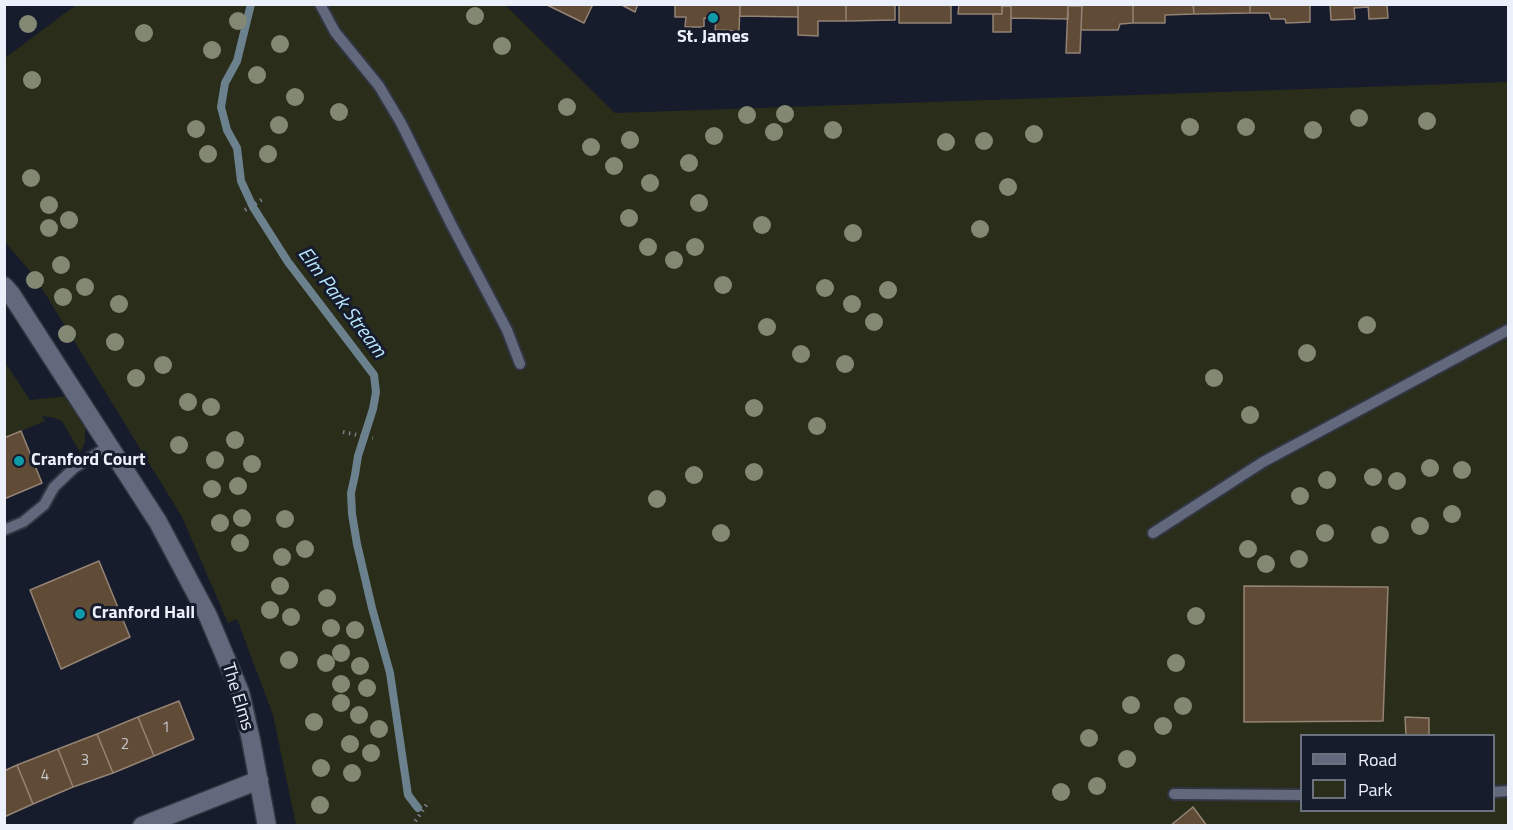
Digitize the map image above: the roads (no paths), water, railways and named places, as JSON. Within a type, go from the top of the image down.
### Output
[{"type":"street","name":"The Elms","points":[[4,286],[158,522],[208,616],[240,692],[267,825]]},
{"type":"street","points":[[142,825],[259,780]]},
{"type":"lane","points":[[320,4],[335,32],[379,86],[401,123],[507,330],[520,364]]},
{"type":"lane","points":[[1153,533],[1263,462],[1509,330]]},
{"type":"lane","points":[[4,530],[23,522],[37,511],[44,505],[54,487],[74,468],[109,446]]},
{"type":"lane","points":[[1174,794],[1300,795]]},
{"type":"waterway","name":"Elm Park Stream","points":[[251,4],[237,61],[225,83],[221,107],[227,130],[237,148],[241,181],[253,207],[288,262],[374,375],[376,392],[358,456],[351,493],[352,514],[372,608],[390,673],[408,795],[418,808]]},
{"type":"place","name":"St. James","points":[[713,18]]},
{"type":"place","name":"Cranford Court","points":[[19,461]]},
{"type":"place","name":"Cranford Hall","points":[[80,614]]}]
